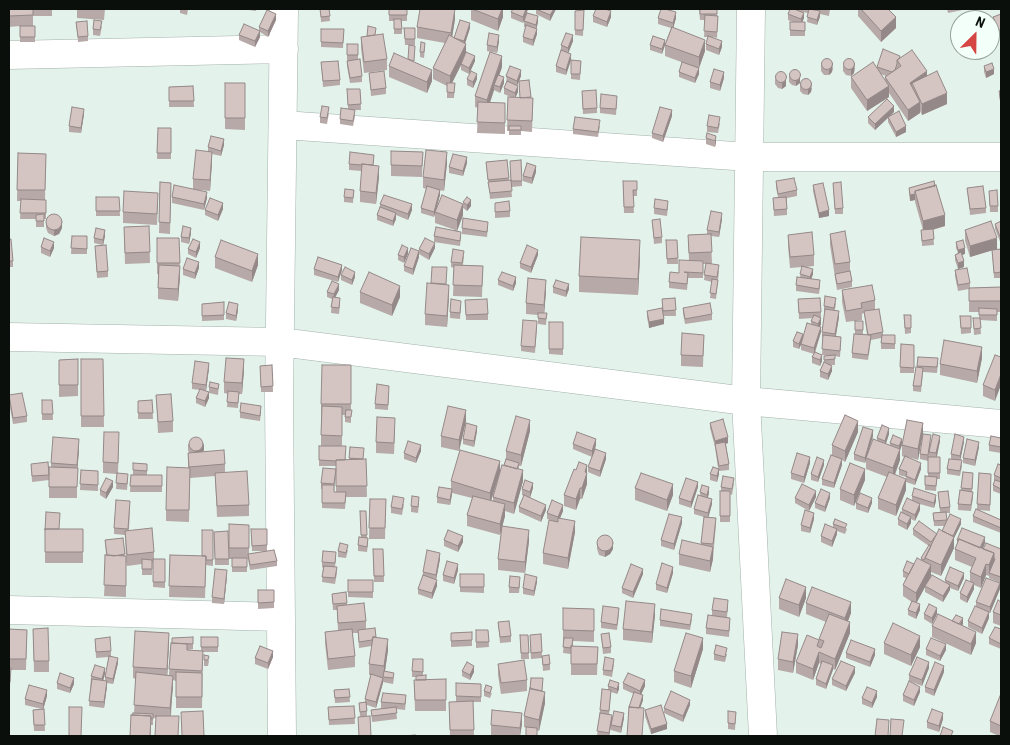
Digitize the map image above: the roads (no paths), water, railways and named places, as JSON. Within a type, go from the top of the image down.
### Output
[{"type":"street","points":[[282,736],[280,342],[284,9]]},
{"type":"street","points":[[751,9],[746,401],[763,736]]},
{"type":"street","points":[[9,55],[284,49]]},
{"type":"street","points":[[283,126],[749,157],[1001,157]]},
{"type":"street","points":[[9,337],[280,342],[746,401],[1001,424]]},
{"type":"street","points":[[9,610],[281,617]]}]
